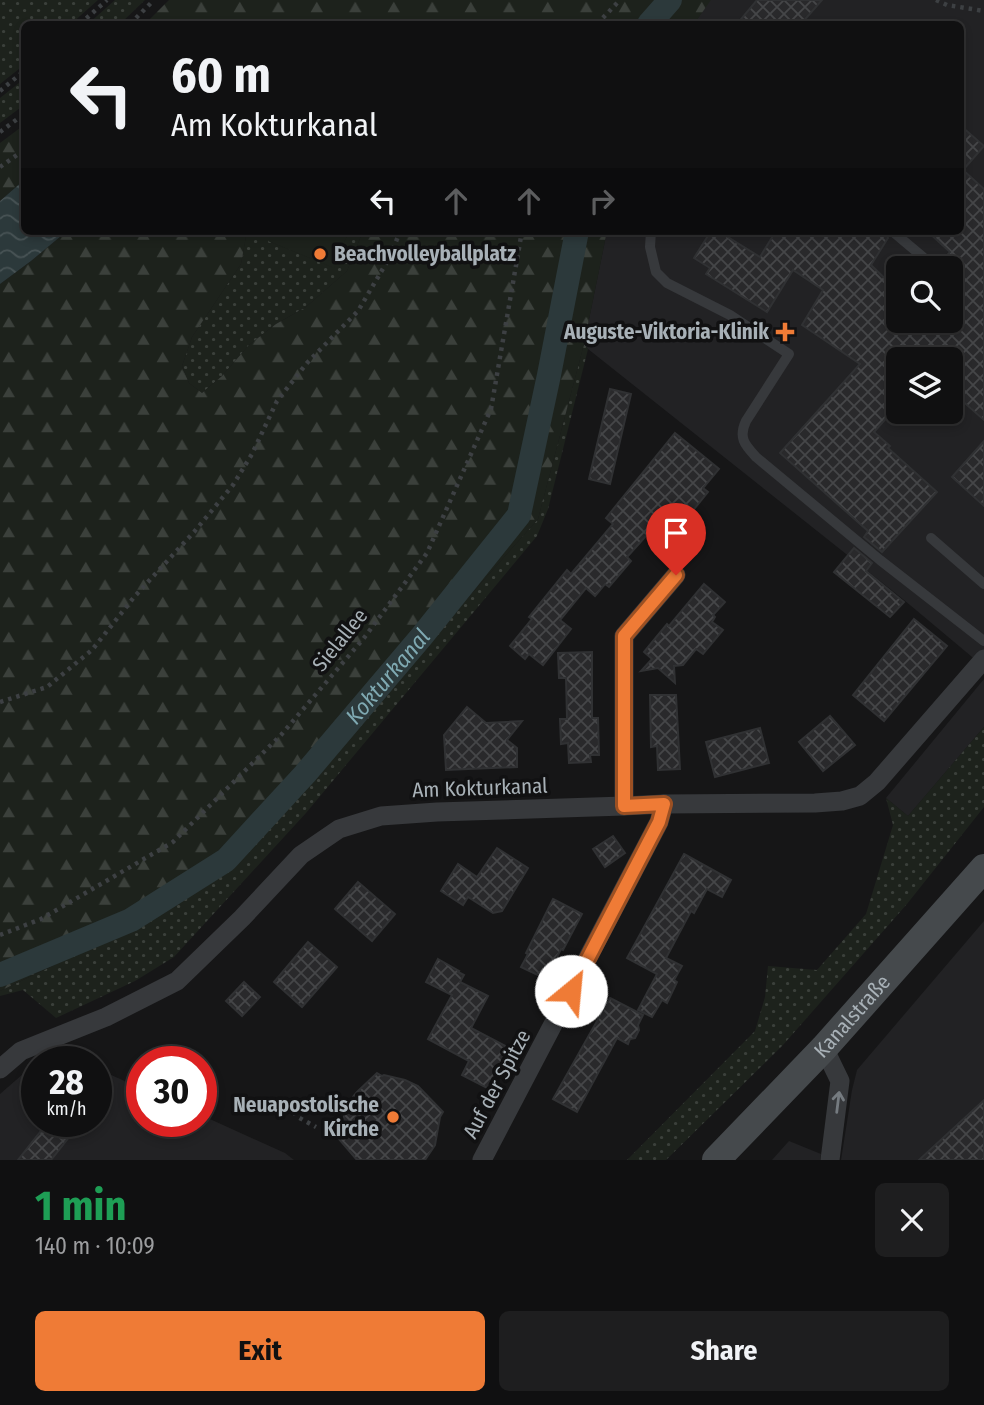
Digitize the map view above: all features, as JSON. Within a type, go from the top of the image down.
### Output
[{"type":"main road","name":"Kanalstraße","points":[[716,1160],[824,1048],[984,868]]},
{"type":"street","points":[[624,806],[624,636],[676,575]]},
{"type":"street","name":"Am Kokturkanal","points":[[0,1069],[21,1051],[106,1017],[177,981],[242,918],[301,855],[339,829],[381,816],[437,812],[664,804],[842,802],[859,796],[877,782],[984,659]]},
{"type":"street","name":"Auf der Spitze","points":[[482,1160],[659,822],[664,804]]},
{"type":"street","points":[[824,1048],[840,1081],[830,1160]]},
{"type":"lane","points":[[651,235],[650,247],[656,272],[667,283],[730,315],[789,354],[746,421],[744,444],[756,457],[880,560],[984,641]]},
{"type":"lane","points":[[897,235],[922,256]]},
{"type":"lane","points":[[930,538],[984,584]]},
{"type":"path","points":[[83,21],[107,0]]},
{"type":"path","points":[[133,21],[154,0]]},
{"type":"path","points":[[600,21],[620,0]]},
{"type":"path","points":[[936,0],[947,5],[984,11]]},
{"type":"path","points":[[0,90],[21,73]]},
{"type":"path","points":[[0,132],[21,116]]},
{"type":"path","points":[[0,167],[21,152]]},
{"type":"path","points":[[0,702],[47,687],[92,650],[135,596],[194,532],[233,485],[276,401],[307,363],[358,310],[391,255],[398,235]]},
{"type":"path","name":"Sielallee","points":[[0,935],[41,919],[173,842],[281,735],[364,638],[427,553],[491,410],[521,235]]},
{"type":"path","points":[[291,1104],[296,1116],[316,1127]]},
{"type":"shaded area","name":"Auguste-Viktoria-Klinik","points":[[710,0],[984,0],[984,667],[904,600],[584,344],[606,235],[964,235],[964,21],[696,21]]},
{"type":"shaded area","points":[[984,679],[984,727],[908,816],[886,798]]},
{"type":"shaded area","points":[[984,921],[984,1160],[841,1160],[857,1070]]},
{"type":"shaded area","points":[[112,1075],[126,1082],[126,1137],[217,1137],[217,1122],[285,1153],[294,1160],[0,1160],[0,1094],[21,1076],[21,1137],[112,1137]]},
{"type":"shaded area","points":[[789,1141],[821,1154],[820,1160],[772,1160]]},
{"type":"green space","points":[[0,0],[98,0],[74,21],[21,21],[21,67],[0,84]]},
{"type":"green space","points":[[115,0],[145,0],[123,21],[91,21]]},
{"type":"green space","points":[[169,0],[711,0],[696,21],[148,21]]},
{"type":"green space","points":[[21,81],[21,107],[0,123],[0,98]]},
{"type":"green space","points":[[21,127],[21,183],[0,201],[0,143]]},
{"type":"green space","points":[[62,235],[246,235],[241,264],[192,337],[182,366],[189,383],[202,393],[222,376],[249,345],[276,324],[306,307],[347,271],[361,235],[606,235],[584,344],[538,519],[229,863],[132,928],[0,991],[0,284]]},
{"type":"green space","points":[[246,235],[271,235],[269,241],[333,267],[347,235],[361,235],[347,271],[306,307],[276,324],[249,345],[222,376],[202,393],[189,383],[182,366],[192,337],[241,264]]},
{"type":"green space","name":"Beachvolleyballplatz","points":[[271,235],[347,235],[334,268],[268,241]]},
{"type":"green space","points":[[584,344],[588,349],[548,509],[537,536],[306,813],[174,957],[135,981],[56,1018],[23,990],[0,996],[0,991],[132,928],[229,863],[308,778],[538,519]]},
{"type":"green space","points":[[984,727],[984,807],[907,904],[783,1045],[666,1160],[627,1160],[755,1031],[765,997],[768,966],[817,970],[866,914],[893,825],[886,798],[908,816]]},
{"type":"water","points":[[21,183],[21,235],[62,235],[0,284],[0,201]]},
{"type":"building","points":[[757,0],[822,0],[804,21],[740,21]]},
{"type":"building","points":[[964,129],[984,146],[964,169]]},
{"type":"building","points":[[964,171],[984,189],[984,420],[963,401],[963,347],[886,347],[886,418],[874,432],[937,492],[882,552],[864,537],[868,531],[780,453],[860,364],[802,325],[823,290],[793,270],[767,312],[706,274],[710,268],[694,258],[708,235],[724,235],[760,257],[774,235],[887,235],[888,238],[871,265],[886,279],[886,333],[963,333],[963,256],[946,256],[950,252],[931,235],[964,235]]},
{"type":"building","points":[[610,389],[631,394],[610,484],[589,479]]},
{"type":"building","points":[[675,433],[719,469],[703,488],[708,492],[686,519],[682,516],[666,536],[655,526],[627,557],[631,561],[609,587],[605,584],[595,596],[586,588],[560,620],[571,629],[543,665],[529,654],[525,659],[510,646],[532,619],[529,617],[567,570],[571,574],[613,524],[606,518]]},
{"type":"building","points":[[984,441],[984,506],[952,477]]},
{"type":"building","points":[[854,548],[872,563],[866,571],[904,602],[890,617],[834,572]]},
{"type":"building","points":[[704,584],[725,602],[713,615],[715,617],[712,622],[723,630],[703,654],[696,649],[683,665],[674,666],[675,683],[658,668],[641,671],[652,659],[644,652]]},
{"type":"building","points":[[914,619],[947,646],[884,721],[853,695]]},
{"type":"building","points":[[592,652],[592,718],[598,718],[599,755],[590,755],[591,762],[569,763],[568,743],[561,744],[560,719],[567,719],[566,678],[559,678],[558,653]]},
{"type":"building","points":[[650,695],[676,695],[680,769],[658,770],[657,746],[651,747]]},
{"type":"building","points":[[467,707],[486,723],[522,721],[507,740],[517,748],[517,767],[446,770],[444,735]]},
{"type":"building","points":[[830,716],[855,745],[823,771],[799,742]]},
{"type":"building","points":[[760,728],[769,763],[715,777],[706,742]]},
{"type":"building","points":[[613,836],[625,853],[605,867],[593,849]]},
{"type":"building","points":[[497,848],[528,868],[502,911],[493,913],[468,897],[463,905],[441,891],[458,864],[477,877]]},
{"type":"building","points":[[684,854],[731,880],[722,897],[707,889],[694,913],[691,911],[666,958],[682,966],[674,980],[677,982],[667,1003],[662,1000],[652,1017],[638,1010],[657,974],[627,958]]},
{"type":"building","points":[[358,882],[395,914],[372,941],[335,909]]},
{"type":"building","points":[[553,899],[582,914],[546,979],[521,967]]},
{"type":"building","points":[[308,942],[337,967],[302,1007],[274,982]]},
{"type":"building","points":[[438,959],[464,975],[460,982],[488,996],[471,1028],[511,1049],[489,1089],[462,1075],[469,1061],[428,1039],[452,995],[426,982]]},
{"type":"building","points":[[244,982],[260,997],[242,1016],[226,1001]]},
{"type":"building","points":[[610,998],[643,1015],[638,1025],[639,1030],[628,1044],[617,1038],[577,1112],[553,1099]]},
{"type":"building","name":"Neuapostolische Kirche","points":[[377,1073],[418,1086],[443,1112],[435,1145],[425,1160],[357,1160],[339,1139],[348,1103]]},
{"type":"building","points":[[984,1100],[984,1160],[919,1160]]},
{"type":"building","points":[[36,1137],[69,1137],[51,1160],[18,1160]]},
{"type":"waterway","name":"Kokturkanal","points":[[652,21],[670,0]]},
{"type":"waterway","name":"Kokturkanal","points":[[0,975],[131,920],[226,860],[305,774],[422,636],[519,515],[576,235]]},
{"type":"place","name":"Beachvolleyballplatz","points":[[320,254]]},
{"type":"place","name":"Auguste-Viktoria-Klinik","points":[[785,332]]},
{"type":"place","name":"Neuapostolische Kirche","points":[[393,1117]]},
{"type":"route","points":[[571,991],[659,822],[664,804],[624,806],[624,636],[676,575]]}]
